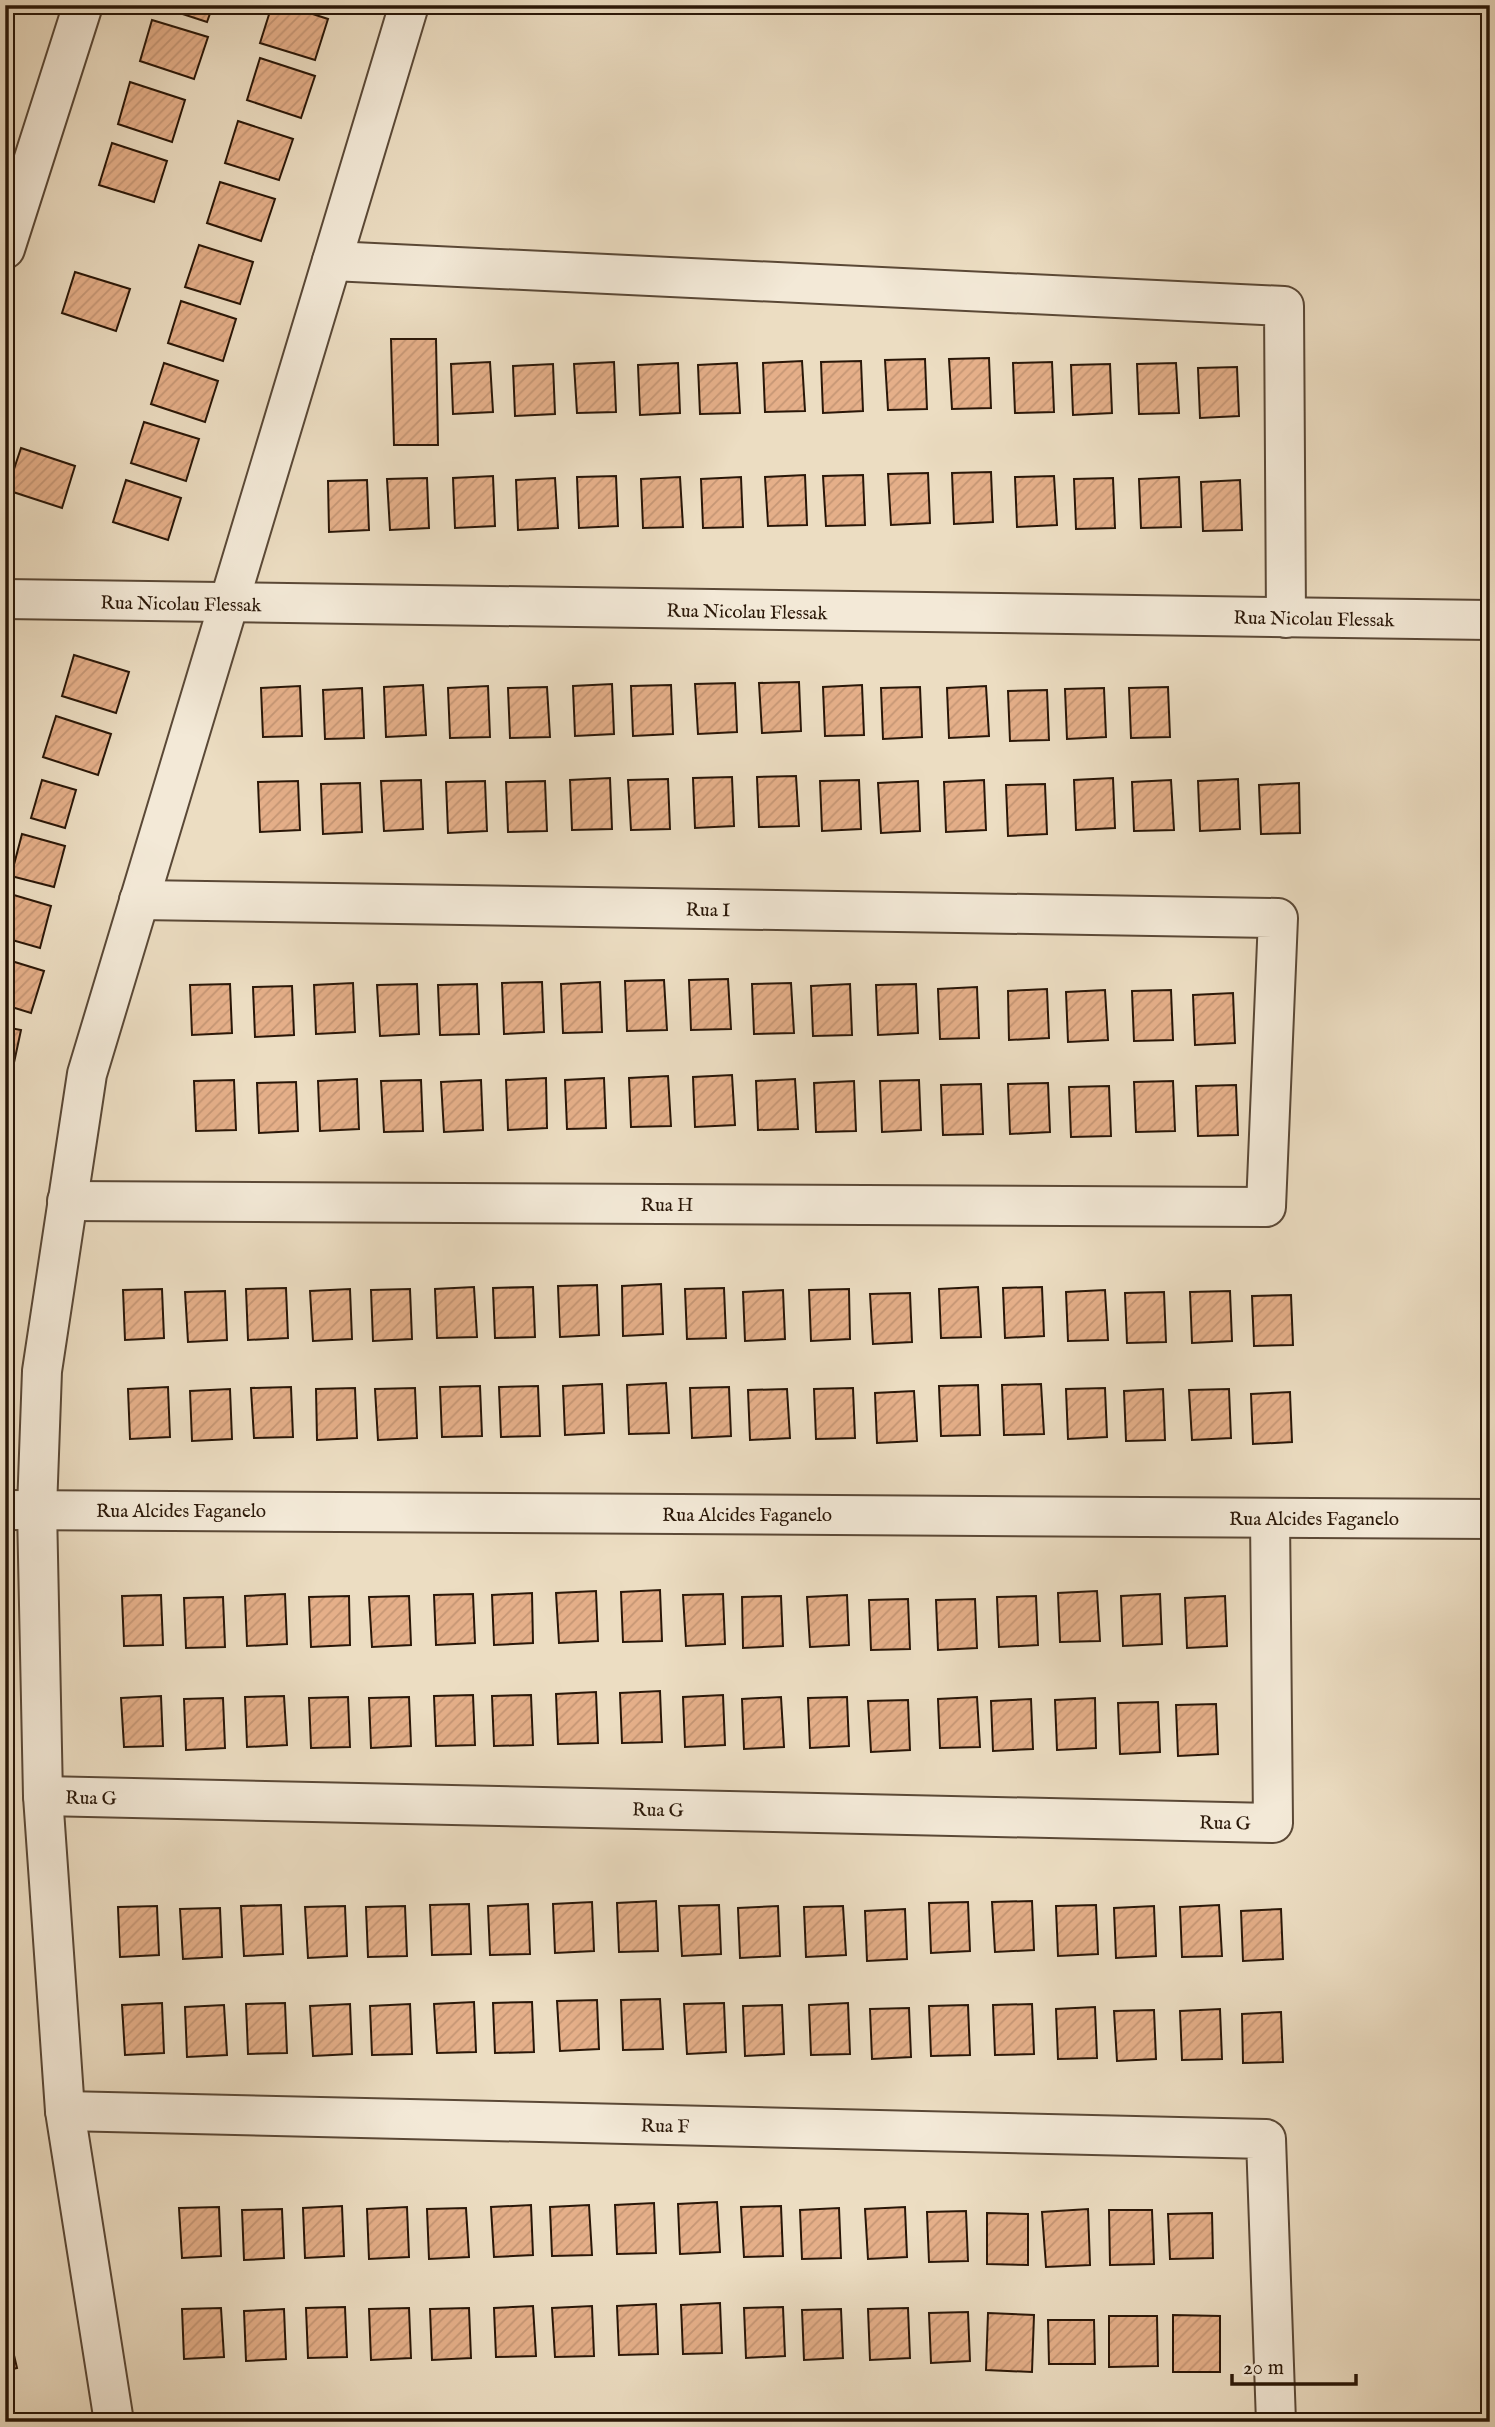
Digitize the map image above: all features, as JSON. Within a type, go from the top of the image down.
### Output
[{"type":"street","points":[[5,249],[83,5]]},
{"type":"street","points":[[114,2422],[65,2110],[21,1509],[86,1074],[409,5]]},
{"type":"street","points":[[332,261],[1284,306],[1286,618]]},
{"type":"street","name":"Rua Nicolau Flessak","points":[[5,599],[1490,620]]},
{"type":"street","name":"Rua I","points":[[139,900],[1278,918],[1266,1207]]},
{"type":"street","name":"Rua H","points":[[67,1201],[1266,1207]]},
{"type":"street","name":"Rua Alcides Faganelo","points":[[21,1509],[1490,1519]]},
{"type":"street","name":"Rua G","points":[[43,1796],[1273,1824],[1270,1518]]},
{"type":"street","name":"Rua F","points":[[65,2110],[1266,2139],[1276,2422]]},
{"type":"building","points":[[155,5],[213,5],[207,22]]},
{"type":"building","points":[[272,5],[285,5],[328,19],[315,60],[260,43]]},
{"type":"building","points":[[152,20],[208,37],[194,79],[140,61]]},
{"type":"building","points":[[260,58],[315,76],[301,118],[247,100]]},
{"type":"building","points":[[130,82],[185,100],[172,142],[118,124]]},
{"type":"building","points":[[238,121],[293,139],[279,180],[225,163]]},
{"type":"building","points":[[112,143],[167,161],[154,202],[99,185]]},
{"type":"building","points":[[220,182],[275,199],[261,241],[207,223]]},
{"type":"building","points":[[199,245],[253,262],[240,304],[185,287]]},
{"type":"building","points":[[75,272],[130,289],[116,331],[62,313]]},
{"type":"building","points":[[181,301],[236,319],[223,361],[168,343]]},
{"type":"building","points":[[391,339],[436,339],[438,445],[394,445]]},
{"type":"building","points":[[989,358],[991,408],[952,409],[949,359]]},
{"type":"building","points":[[925,359],[927,409],[888,410],[885,360]]},
{"type":"building","points":[[802,361],[805,411],[765,412],[763,363]]},
{"type":"building","points":[[861,361],[863,411],[823,413],[821,362]]},
{"type":"building","points":[[490,362],[493,412],[453,414],[451,364]]},
{"type":"building","points":[[614,362],[616,412],[577,413],[574,364]]},
{"type":"building","points":[[1052,362],[1054,412],[1015,413],[1013,363]]},
{"type":"building","points":[[164,363],[218,381],[205,422],[151,404]]},
{"type":"building","points":[[678,363],[680,413],[640,415],[638,365]]},
{"type":"building","points":[[737,363],[740,413],[700,414],[698,365]]},
{"type":"building","points":[[1176,363],[1179,413],[1139,414],[1137,364]]},
{"type":"building","points":[[553,364],[555,414],[515,416],[513,366]]},
{"type":"building","points":[[1110,364],[1112,413],[1073,415],[1071,365]]},
{"type":"building","points":[[1237,367],[1239,416],[1200,418],[1198,368]]},
{"type":"building","points":[[144,422],[199,439],[186,481],[131,463]]},
{"type":"building","points":[[21,448],[75,466],[62,508],[7,490]]},
{"type":"building","points":[[991,472],[993,522],[954,524],[952,473]]},
{"type":"building","points":[[928,473],[930,523],[891,525],[888,474]]},
{"type":"building","points":[[805,475],[807,525],[768,526],[765,477]]},
{"type":"building","points":[[863,475],[865,525],[826,526],[823,476]]},
{"type":"building","points":[[493,476],[495,526],[455,528],[453,478]]},
{"type":"building","points":[[616,476],[618,526],[579,528],[577,477]]},
{"type":"building","points":[[1054,476],[1057,525],[1017,527],[1015,477]]},
{"type":"building","points":[[680,477],[683,527],[643,528],[641,479]]},
{"type":"building","points":[[741,477],[743,527],[703,528],[701,479]]},
{"type":"building","points":[[1179,477],[1181,527],[1141,528],[1139,479]]},
{"type":"building","points":[[427,478],[429,528],[390,530],[387,479]]},
{"type":"building","points":[[555,478],[558,528],[518,530],[516,480]]},
{"type":"building","points":[[1113,478],[1115,528],[1076,529],[1074,479]]},
{"type":"building","points":[[126,480],[181,498],[168,540],[113,522]]},
{"type":"building","points":[[367,480],[369,530],[329,532],[328,481]]},
{"type":"building","points":[[1240,480],[1242,530],[1203,531],[1201,482]]},
{"type":"building","points":[[74,655],[129,672],[116,713],[62,696]]},
{"type":"building","points":[[799,682],[801,731],[762,733],[759,683]]},
{"type":"building","points":[[735,683],[737,732],[698,734],[695,684]]},
{"type":"building","points":[[612,684],[614,734],[575,736],[573,686]]},
{"type":"building","points":[[423,685],[426,735],[386,737],[384,687]]},
{"type":"building","points":[[671,685],[673,734],[633,736],[631,686]]},
{"type":"building","points":[[862,685],[864,735],[825,736],[823,687]]},
{"type":"building","points":[[300,686],[302,736],[263,737],[261,688]]},
{"type":"building","points":[[488,686],[490,737],[450,738],[448,688]]},
{"type":"building","points":[[986,686],[989,736],[949,738],[947,688]]},
{"type":"building","points":[[547,687],[550,737],[510,738],[508,688]]},
{"type":"building","points":[[920,687],[922,737],[883,739],[881,688]]},
{"type":"building","points":[[1168,687],[1170,737],[1131,738],[1129,688]]},
{"type":"building","points":[[362,688],[364,738],[325,739],[323,690]]},
{"type":"building","points":[[1104,688],[1106,737],[1067,739],[1065,689]]},
{"type":"building","points":[[1047,690],[1049,740],[1010,741],[1008,691]]},
{"type":"building","points":[[56,716],[111,734],[98,775],[43,757]]},
{"type":"building","points":[[796,776],[799,826],[759,827],[757,777]]},
{"type":"building","points":[[732,777],[734,826],[695,828],[693,778]]},
{"type":"building","points":[[610,778],[612,829],[572,830],[570,780]]},
{"type":"building","points":[[1113,778],[1115,828],[1076,830],[1074,780]]},
{"type":"building","points":[[668,779],[670,829],[631,830],[628,780]]},
{"type":"building","points":[[1238,779],[1240,829],[1200,831],[1198,781]]},
{"type":"building","points":[[42,780],[76,790],[65,828],[31,818]]},
{"type":"building","points":[[421,780],[423,829],[384,831],[381,781]]},
{"type":"building","points":[[859,780],[861,829],[822,831],[820,781]]},
{"type":"building","points":[[984,780],[986,830],[946,832],[944,782]]},
{"type":"building","points":[[1171,780],[1174,830],[1134,831],[1132,782]]},
{"type":"building","points":[[298,781],[300,830],[260,832],[258,782]]},
{"type":"building","points":[[485,781],[487,831],[448,833],[446,782]]},
{"type":"building","points":[[545,781],[547,831],[508,832],[506,782]]},
{"type":"building","points":[[918,781],[920,831],[881,833],[878,783]]},
{"type":"building","points":[[360,783],[362,832],[323,834],[321,784]]},
{"type":"building","points":[[1299,783],[1300,833],[1261,834],[1259,785]]},
{"type":"building","points":[[1045,784],[1047,834],[1008,836],[1006,785]]},
{"type":"building","points":[[22,834],[65,846],[54,887],[11,876]]},
{"type":"building","points":[[7,893],[51,906],[40,948],[5,938]]},
{"type":"building","points":[[5,959],[44,971],[31,1013],[5,1005]]},
{"type":"building","points":[[728,979],[731,1029],[691,1030],[689,980]]},
{"type":"building","points":[[664,980],[667,1030],[627,1031],[625,981]]},
{"type":"building","points":[[542,982],[544,1032],[504,1034],[502,983]]},
{"type":"building","points":[[600,982],[602,1032],[563,1033],[561,984]]},
{"type":"building","points":[[353,983],[355,1032],[316,1034],[314,985]]},
{"type":"building","points":[[791,983],[794,1033],[754,1034],[752,984]]},
{"type":"building","points":[[230,984],[232,1033],[192,1035],[190,985]]},
{"type":"building","points":[[417,984],[419,1034],[380,1036],[377,985]]},
{"type":"building","points":[[477,984],[479,1034],[440,1035],[438,985]]},
{"type":"building","points":[[850,984],[852,1035],[813,1036],[811,986]]},
{"type":"building","points":[[916,984],[918,1033],[878,1035],[876,985]]},
{"type":"building","points":[[292,986],[294,1035],[255,1037],[253,987]]},
{"type":"building","points":[[977,987],[979,1038],[940,1039],[938,989]]},
{"type":"building","points":[[1047,989],[1049,1038],[1009,1040],[1008,991]]},
{"type":"building","points":[[1105,990],[1108,1040],[1068,1042],[1066,992]]},
{"type":"building","points":[[1171,990],[1173,1040],[1134,1041],[1132,991]]},
{"type":"building","points":[[1233,993],[1235,1043],[1195,1045],[1193,995]]},
{"type":"building","points":[[5,1027],[21,1030],[12,1072],[5,1070]]},
{"type":"building","points":[[732,1075],[735,1125],[695,1127],[693,1077]]},
{"type":"building","points":[[668,1076],[671,1126],[631,1127],[629,1078]]},
{"type":"building","points":[[546,1078],[547,1128],[508,1130],[506,1080]]},
{"type":"building","points":[[604,1078],[606,1128],[567,1129],[565,1080]]},
{"type":"building","points":[[357,1079],[359,1129],[320,1131],[318,1081]]},
{"type":"building","points":[[795,1079],[798,1129],[758,1130],[756,1081]]},
{"type":"building","points":[[234,1080],[236,1130],[196,1131],[194,1081]]},
{"type":"building","points":[[421,1080],[423,1131],[384,1132],[381,1081]]},
{"type":"building","points":[[481,1080],[483,1130],[444,1132],[441,1082]]},
{"type":"building","points":[[919,1080],[921,1130],[882,1132],[880,1081]]},
{"type":"building","points":[[854,1081],[856,1131],[816,1132],[814,1083]]},
{"type":"building","points":[[1173,1081],[1175,1131],[1136,1132],[1134,1082]]},
{"type":"building","points":[[296,1082],[298,1131],[259,1133],[257,1083]]},
{"type":"building","points":[[1048,1083],[1050,1132],[1010,1134],[1008,1084]]},
{"type":"building","points":[[981,1084],[983,1134],[943,1135],[941,1085]]},
{"type":"building","points":[[1236,1085],[1238,1135],[1198,1136],[1196,1086]]},
{"type":"building","points":[[1109,1086],[1111,1136],[1071,1137],[1069,1087]]},
{"type":"building","points":[[661,1284],[663,1334],[623,1336],[622,1286]]},
{"type":"building","points":[[597,1285],[599,1335],[560,1337],[558,1286]]},
{"type":"building","points":[[474,1287],[477,1337],[437,1338],[435,1289]]},
{"type":"building","points":[[533,1287],[535,1337],[495,1338],[493,1288]]},
{"type":"building","points":[[978,1287],[981,1337],[941,1338],[939,1289]]},
{"type":"building","points":[[1042,1287],[1044,1336],[1005,1338],[1003,1288]]},
{"type":"building","points":[[286,1288],[288,1338],[248,1340],[246,1289]]},
{"type":"building","points":[[724,1288],[726,1338],[687,1339],[685,1289]]},
{"type":"building","points":[[162,1289],[164,1338],[125,1340],[123,1290]]},
{"type":"building","points":[[350,1289],[352,1339],[313,1341],[310,1291]]},
{"type":"building","points":[[410,1289],[412,1339],[373,1341],[371,1290]]},
{"type":"building","points":[[849,1289],[850,1339],[811,1341],[809,1290]]},
{"type":"building","points":[[783,1290],[785,1339],[745,1341],[743,1292]]},
{"type":"building","points":[[1105,1290],[1108,1340],[1068,1341],[1066,1292]]},
{"type":"building","points":[[225,1291],[227,1340],[188,1342],[185,1292]]},
{"type":"building","points":[[1230,1291],[1232,1341],[1192,1343],[1190,1292]]},
{"type":"building","points":[[1164,1292],[1166,1342],[1127,1343],[1125,1293]]},
{"type":"building","points":[[910,1293],[912,1342],[873,1344],[870,1294]]},
{"type":"building","points":[[1291,1295],[1293,1345],[1254,1346],[1252,1296]]},
{"type":"building","points":[[666,1383],[669,1433],[629,1434],[627,1385]]},
{"type":"building","points":[[602,1384],[604,1433],[565,1435],[563,1386]]},
{"type":"building","points":[[1041,1384],[1044,1434],[1004,1435],[1002,1385]]},
{"type":"building","points":[[978,1385],[980,1435],[941,1436],[939,1386]]},
{"type":"building","points":[[480,1386],[482,1436],[442,1437],[440,1387]]},
{"type":"building","points":[[538,1386],[540,1436],[501,1437],[499,1387]]},
{"type":"building","points":[[168,1387],[170,1437],[130,1439],[128,1389]]},
{"type":"building","points":[[291,1387],[293,1437],[254,1438],[251,1388]]},
{"type":"building","points":[[729,1387],[731,1436],[692,1438],[690,1388]]},
{"type":"building","points":[[355,1388],[357,1438],[317,1440],[316,1389]]},
{"type":"building","points":[[415,1388],[417,1438],[378,1440],[375,1389]]},
{"type":"building","points":[[853,1388],[855,1438],[816,1439],[814,1389]]},
{"type":"building","points":[[1105,1388],[1107,1437],[1068,1439],[1066,1389]]},
{"type":"building","points":[[230,1389],[232,1439],[192,1441],[190,1391]]},
{"type":"building","points":[[787,1389],[790,1438],[750,1440],[748,1390]]},
{"type":"building","points":[[1163,1389],[1165,1440],[1126,1441],[1124,1391]]},
{"type":"building","points":[[1229,1389],[1231,1438],[1192,1440],[1189,1390]]},
{"type":"building","points":[[914,1391],[917,1441],[877,1443],[875,1393]]},
{"type":"building","points":[[1290,1392],[1292,1442],[1253,1444],[1251,1394]]},
{"type":"building","points":[[660,1590],[662,1641],[623,1642],[621,1592]]},
{"type":"building","points":[[596,1591],[598,1641],[559,1643],[556,1593]]},
{"type":"building","points":[[1097,1591],[1100,1641],[1060,1642],[1058,1593]]},
{"type":"building","points":[[532,1593],[533,1643],[494,1645],[492,1595]]},
{"type":"building","points":[[285,1594],[287,1644],[247,1646],[245,1596]]},
{"type":"building","points":[[473,1594],[475,1643],[436,1645],[434,1595]]},
{"type":"building","points":[[723,1594],[725,1644],[686,1646],[683,1595]]},
{"type":"building","points":[[1160,1594],[1162,1644],[1123,1646],[1121,1596]]},
{"type":"building","points":[[161,1595],[163,1645],[124,1646],[122,1596]]},
{"type":"building","points":[[847,1595],[849,1645],[810,1647],[807,1597]]},
{"type":"building","points":[[349,1596],[350,1645],[311,1647],[309,1597]]},
{"type":"building","points":[[409,1596],[411,1645],[372,1647],[369,1597]]},
{"type":"building","points":[[781,1596],[783,1646],[743,1648],[742,1597]]},
{"type":"building","points":[[1036,1596],[1038,1645],[999,1647],[997,1597]]},
{"type":"building","points":[[1225,1596],[1227,1646],[1187,1648],[1185,1598]]},
{"type":"building","points":[[223,1597],[225,1647],[186,1648],[184,1598]]},
{"type":"building","points":[[908,1599],[910,1649],[871,1650],[869,1600]]},
{"type":"building","points":[[975,1599],[977,1648],[938,1650],[936,1600]]},
{"type":"building","points":[[660,1691],[662,1742],[622,1743],[620,1693]]},
{"type":"building","points":[[596,1692],[598,1743],[558,1744],[556,1694]]},
{"type":"building","points":[[473,1695],[475,1745],[436,1746],[434,1696]]},
{"type":"building","points":[[531,1695],[533,1745],[494,1746],[492,1696]]},
{"type":"building","points":[[723,1695],[725,1745],[685,1747],[683,1697]]},
{"type":"building","points":[[161,1696],[163,1746],[124,1747],[121,1698]]},
{"type":"building","points":[[284,1696],[287,1745],[247,1747],[245,1697]]},
{"type":"building","points":[[348,1697],[350,1747],[311,1748],[309,1698]]},
{"type":"building","points":[[409,1697],[411,1746],[371,1748],[369,1698]]},
{"type":"building","points":[[781,1697],[784,1747],[744,1749],[742,1699]]},
{"type":"building","points":[[847,1697],[849,1746],[810,1748],[808,1698]]},
{"type":"building","points":[[977,1697],[980,1747],[940,1748],[938,1699]]},
{"type":"building","points":[[223,1698],[225,1748],[186,1750],[184,1699]]},
{"type":"building","points":[[1095,1698],[1096,1748],[1057,1750],[1055,1700]]},
{"type":"building","points":[[1031,1699],[1033,1749],[993,1751],[991,1701]]},
{"type":"building","points":[[908,1700],[910,1750],[871,1752],[868,1701]]},
{"type":"building","points":[[1158,1702],[1160,1752],[1120,1754],[1118,1703]]},
{"type":"building","points":[[1216,1704],[1218,1754],[1178,1756],[1176,1705]]},
{"type":"building","points":[[656,1901],[658,1951],[619,1952],[617,1903]]},
{"type":"building","points":[[1032,1901],[1034,1950],[995,1952],[992,1902]]},
{"type":"building","points":[[592,1902],[594,1951],[555,1953],[553,1904]]},
{"type":"building","points":[[968,1902],[970,1951],[931,1953],[929,1903]]},
{"type":"building","points":[[469,1904],[471,1954],[432,1955],[430,1905]]},
{"type":"building","points":[[528,1904],[530,1954],[490,1955],[488,1906]]},
{"type":"building","points":[[281,1905],[283,1954],[244,1956],[241,1906]]},
{"type":"building","points":[[719,1905],[721,1954],[682,1956],[679,1906]]},
{"type":"building","points":[[1096,1905],[1098,1954],[1058,1956],[1056,1906]]},
{"type":"building","points":[[1219,1905],[1222,1956],[1182,1957],[1180,1907]]},
{"type":"building","points":[[157,1906],[159,1955],[120,1957],[118,1907]]},
{"type":"building","points":[[345,1906],[347,1956],[308,1958],[305,1907]]},
{"type":"building","points":[[405,1906],[407,1956],[368,1957],[366,1907]]},
{"type":"building","points":[[778,1906],[780,1956],[740,1958],[738,1908]]},
{"type":"building","points":[[843,1906],[846,1955],[806,1957],[804,1907]]},
{"type":"building","points":[[1154,1906],[1156,1956],[1116,1958],[1114,1908]]},
{"type":"building","points":[[220,1908],[222,1957],[183,1959],[180,1909]]},
{"type":"building","points":[[905,1909],[907,1959],[867,1961],[865,1911]]},
{"type":"building","points":[[1281,1909],[1283,1959],[1243,1961],[1241,1911]]},
{"type":"building","points":[[660,1999],[663,2049],[623,2050],[621,2000]]},
{"type":"building","points":[[597,2000],[599,2049],[560,2051],[557,2001]]},
{"type":"building","points":[[474,2002],[476,2052],[437,2053],[434,2004]]},
{"type":"building","points":[[532,2002],[534,2052],[495,2053],[493,2003]]},
{"type":"building","points":[[162,2003],[164,2053],[125,2055],[122,2005]]},
{"type":"building","points":[[285,2003],[287,2053],[248,2054],[246,2004]]},
{"type":"building","points":[[724,2003],[726,2052],[687,2054],[684,2004]]},
{"type":"building","points":[[848,2003],[850,2054],[811,2055],[809,2005]]},
{"type":"building","points":[[350,2004],[352,2054],[313,2056],[310,2006]]},
{"type":"building","points":[[410,2004],[412,2054],[372,2055],[370,2006]]},
{"type":"building","points":[[1032,2004],[1034,2054],[995,2055],[993,2005]]},
{"type":"building","points":[[224,2005],[227,2055],[187,2057],[185,2007]]},
{"type":"building","points":[[782,2005],[784,2054],[745,2056],[743,2006]]},
{"type":"building","points":[[968,2005],[970,2055],[931,2056],[929,2006]]},
{"type":"building","points":[[1095,2007],[1097,2058],[1058,2059],[1056,2009]]},
{"type":"building","points":[[909,2008],[911,2057],[872,2059],[870,2009]]},
{"type":"building","points":[[1220,2009],[1222,2059],[1182,2060],[1180,2011]]},
{"type":"building","points":[[1154,2010],[1156,2059],[1117,2061],[1114,2011]]},
{"type":"building","points":[[1281,2012],[1283,2062],[1243,2063],[1242,2014]]},
{"type":"building","points":[[717,2202],[720,2252],[680,2254],[678,2204]]},
{"type":"building","points":[[654,2203],[656,2253],[617,2254],[615,2205]]},
{"type":"building","points":[[531,2205],[533,2255],[494,2257],[491,2207]]},
{"type":"building","points":[[589,2205],[592,2255],[552,2256],[550,2207]]},
{"type":"building","points":[[342,2206],[344,2256],[305,2258],[303,2208]]},
{"type":"building","points":[[781,2206],[783,2256],[744,2257],[741,2207]]},
{"type":"building","points":[[219,2207],[221,2256],[182,2258],[179,2208]]},
{"type":"building","points":[[407,2207],[409,2257],[369,2259],[367,2209]]},
{"type":"building","points":[[905,2207],[907,2257],[868,2259],[865,2209]]},
{"type":"building","points":[[466,2208],[469,2257],[429,2259],[427,2209]]},
{"type":"building","points":[[839,2208],[841,2258],[802,2259],[800,2210]]},
{"type":"building","points":[[282,2209],[284,2258],[244,2260],[242,2210]]},
{"type":"building","points":[[1088,2209],[1090,2265],[1046,2267],[1042,2212]]},
{"type":"building","points":[[1109,2210],[1152,2210],[1154,2264],[1110,2265]]},
{"type":"building","points":[[966,2211],[968,2261],[929,2262],[927,2212]]},
{"type":"building","points":[[987,2213],[1028,2214],[1028,2265],[987,2264]]},
{"type":"building","points":[[1212,2213],[1213,2258],[1170,2259],[1168,2214]]},
{"type":"building","points":[[720,2303],[722,2353],[683,2354],[681,2305]]},
{"type":"building","points":[[656,2304],[658,2354],[619,2355],[617,2306]]},
{"type":"building","points":[[533,2306],[536,2356],[496,2357],[494,2308]]},
{"type":"building","points":[[592,2306],[594,2356],[555,2357],[552,2308]]},
{"type":"building","points":[[345,2307],[347,2357],[308,2358],[306,2308]]},
{"type":"building","points":[[783,2307],[785,2356],[746,2358],[744,2308]]},
{"type":"building","points":[[221,2308],[224,2357],[184,2359],[182,2309]]},
{"type":"building","points":[[409,2308],[411,2358],[371,2360],[369,2309]]},
{"type":"building","points":[[469,2308],[471,2358],[432,2360],[430,2309]]},
{"type":"building","points":[[908,2308],[910,2358],[870,2360],[868,2309]]},
{"type":"building","points":[[284,2309],[286,2359],[246,2361],[244,2311]]},
{"type":"building","points":[[841,2309],[843,2358],[804,2360],[802,2310]]},
{"type":"building","points":[[968,2312],[970,2361],[931,2363],[929,2313]]},
{"type":"building","points":[[988,2313],[1034,2315],[1032,2372],[986,2370]]},
{"type":"building","points":[[1173,2315],[1220,2316],[1220,2372],[1173,2372]]},
{"type":"building","points":[[1109,2316],[1157,2316],[1158,2366],[1109,2367]]},
{"type":"building","points":[[1048,2320],[1094,2320],[1095,2364],[1049,2364]]},
{"type":"building","points":[[5,2322],[17,2368],[5,2371]]}]
